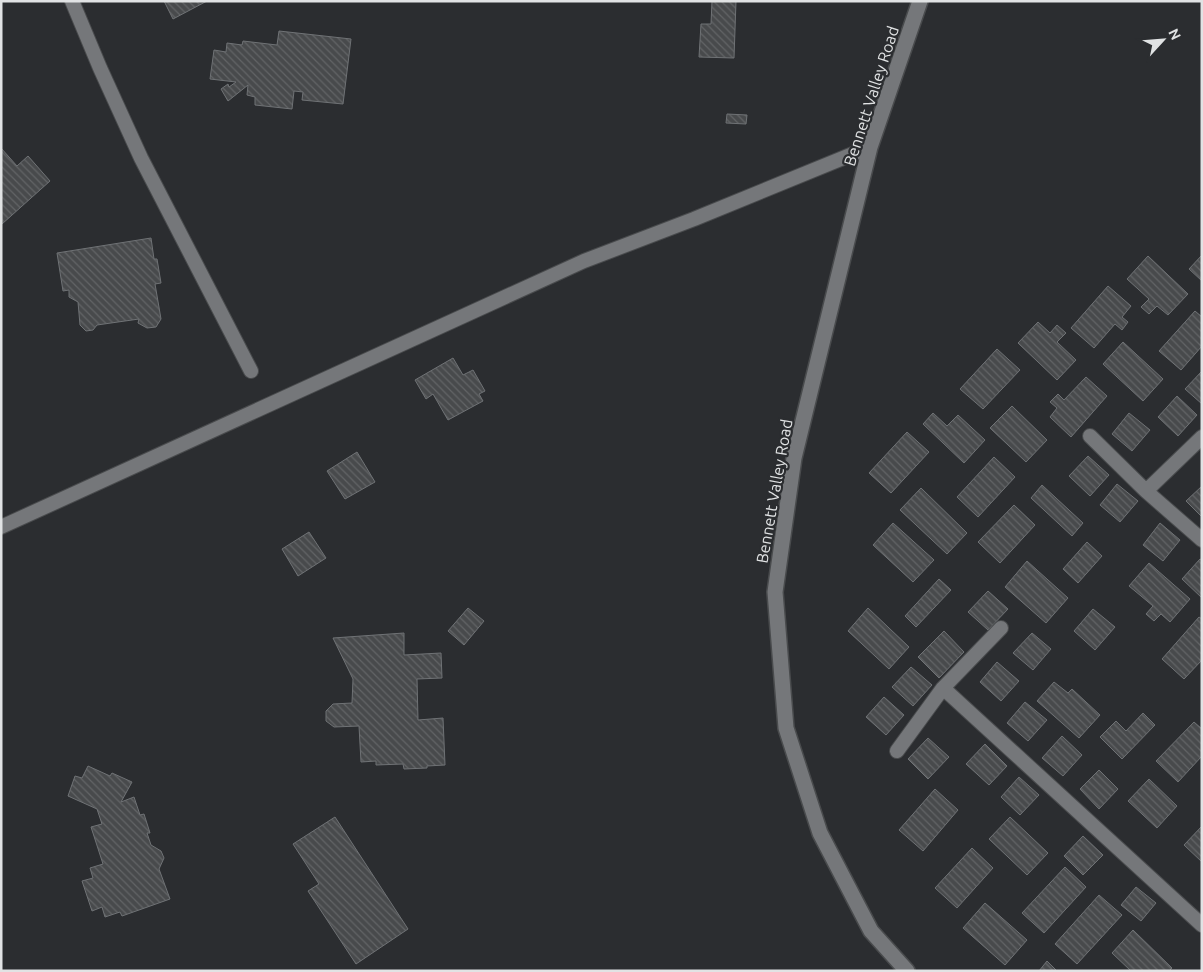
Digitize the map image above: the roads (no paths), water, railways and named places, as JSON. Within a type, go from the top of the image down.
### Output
[{"type":"street","name":"Bennett Valley Road","points":[[907,971],[872,931],[820,833],[786,728],[775,592],[794,458],[870,147],[920,1]]},
{"type":"lane","points":[[72,1],[141,158],[250,371]]},
{"type":"lane","points":[[1,527],[584,261],[694,219],[870,147]]},
{"type":"lane","points":[[1090,436],[1146,492],[1202,540]]},
{"type":"lane","points":[[1146,492],[1202,437]]},
{"type":"lane","points":[[897,751],[943,688],[1000,628]]},
{"type":"lane","points":[[943,688],[1202,925]]}]
